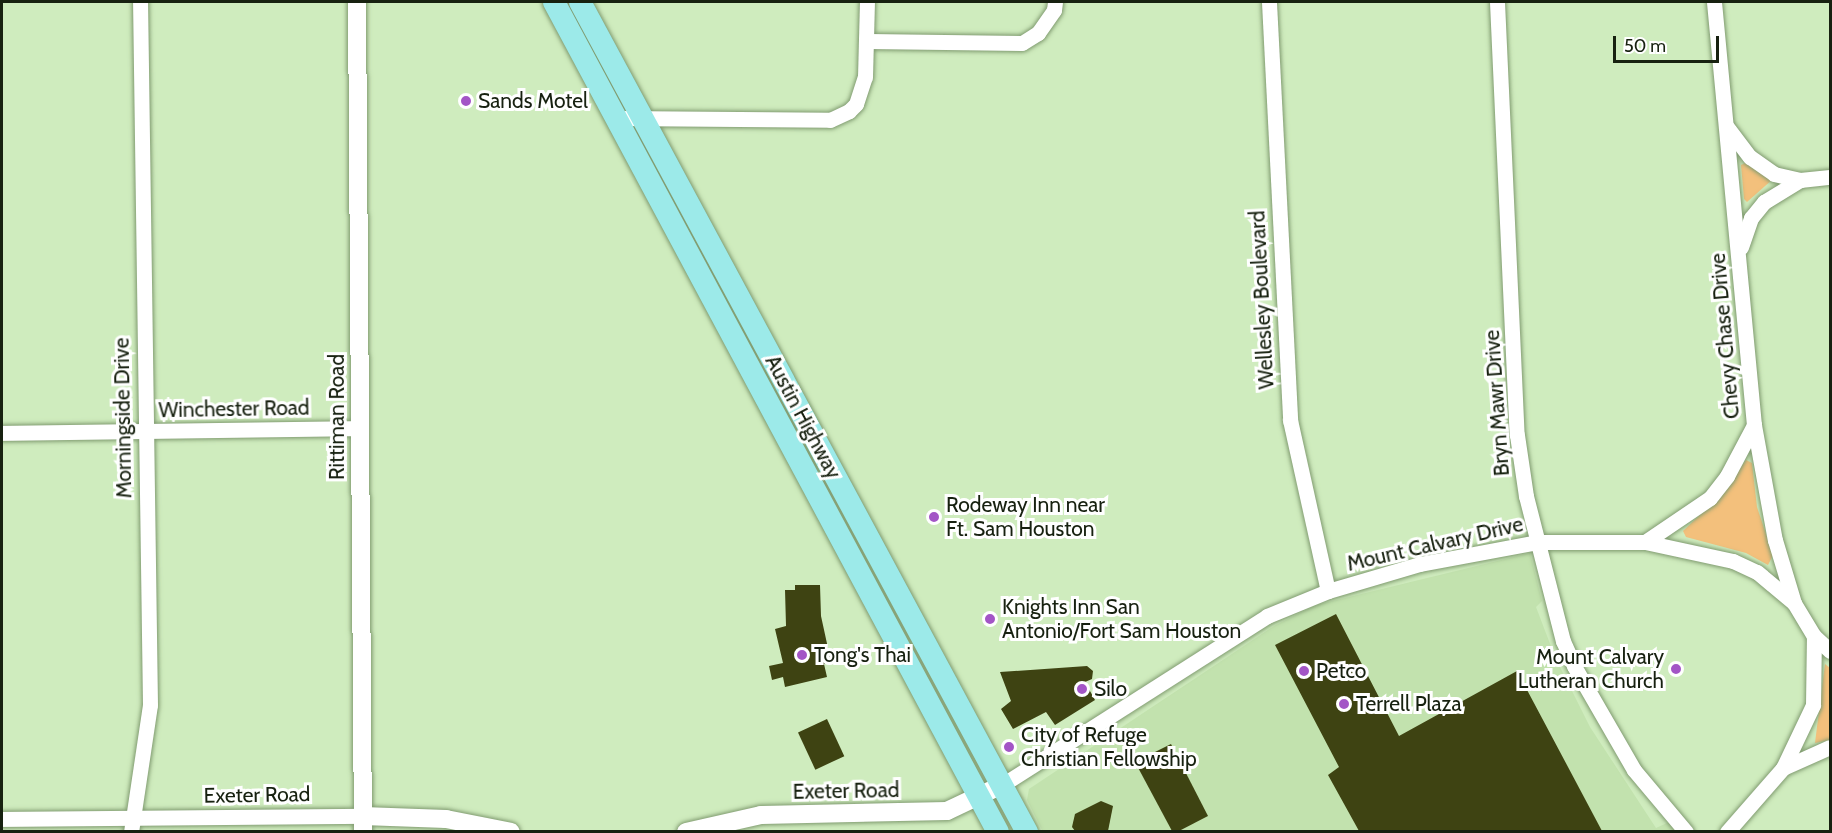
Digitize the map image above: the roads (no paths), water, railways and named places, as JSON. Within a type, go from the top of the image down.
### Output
[{"type":"main road","name":"Austin Highway","points":[[554,2],[998,831]]},
{"type":"main road","name":"Austin Highway","points":[[580,2],[1027,831]]},
{"type":"street","name":"Morningside Drive","points":[[131,825],[150,705],[144,432],[140,2]]},
{"type":"street","name":"Rittiman Road","points":[[357,2],[363,824]]},
{"type":"street","points":[[617,118],[830,120],[856,104],[865,77],[868,41],[867,2]]},
{"type":"street","points":[[868,41],[1022,43],[1038,33],[1054,10],[1055,2]]},
{"type":"street","name":"Wellesley Boulevard","points":[[1269,2],[1290,420],[1328,591]]},
{"type":"street","name":"Bryn Mawr Drive","points":[[1497,2],[1517,435],[1537,542],[1563,642],[1574,666],[1634,770],[1686,831]]},
{"type":"street","name":"Chevy Chase Drive","points":[[1714,2],[1754,425],[1775,540],[1794,603],[1814,636],[1830,651]]},
{"type":"street","points":[[1727,128],[1759,165],[1774,174],[1800,180],[1830,177]]},
{"type":"street","points":[[1739,255],[1751,218],[1764,202],[1800,180]]},
{"type":"street","points":[[1645,542],[1710,498],[1727,476],[1754,425]]},
{"type":"street","name":"Winchester Road","points":[[2,432],[360,428]]},
{"type":"street","name":"Mount Calvary Drive","points":[[1002,785],[1267,616],[1328,591],[1420,564],[1537,542],[1645,542],[1733,561],[1757,572],[1794,603]]},
{"type":"street","points":[[1727,831],[1783,768],[1813,705],[1814,636]]},
{"type":"street","points":[[1783,768],[1830,747]]},
{"type":"street","name":"Exeter Road","points":[[686,831],[761,815],[947,811],[980,798],[1002,785]]},
{"type":"street","name":"Exeter Road","points":[[2,819],[131,825],[363,824],[446,819],[511,831]]},
{"type":"place","name":"Sands Motel","points":[[466,101]]},
{"type":"place","name":"Rodeway Inn near Ft. Sam Houston","points":[[934,517]]},
{"type":"place","name":"Knights Inn San Antonio/Fort Sam Houston","points":[[990,619]]},
{"type":"place","name":"Tong's Thai","points":[[802,655]]},
{"type":"place","name":"Mount Calvary Lutheran Church","points":[[1676,669]]},
{"type":"place","name":"Petco","points":[[1304,671]]},
{"type":"place","name":"Silo","points":[[1082,689]]},
{"type":"place","name":"Terrell Plaza","points":[[1344,704]]},
{"type":"place","name":"City of Refuge Christian Fellowship","points":[[1009,747]]}]
